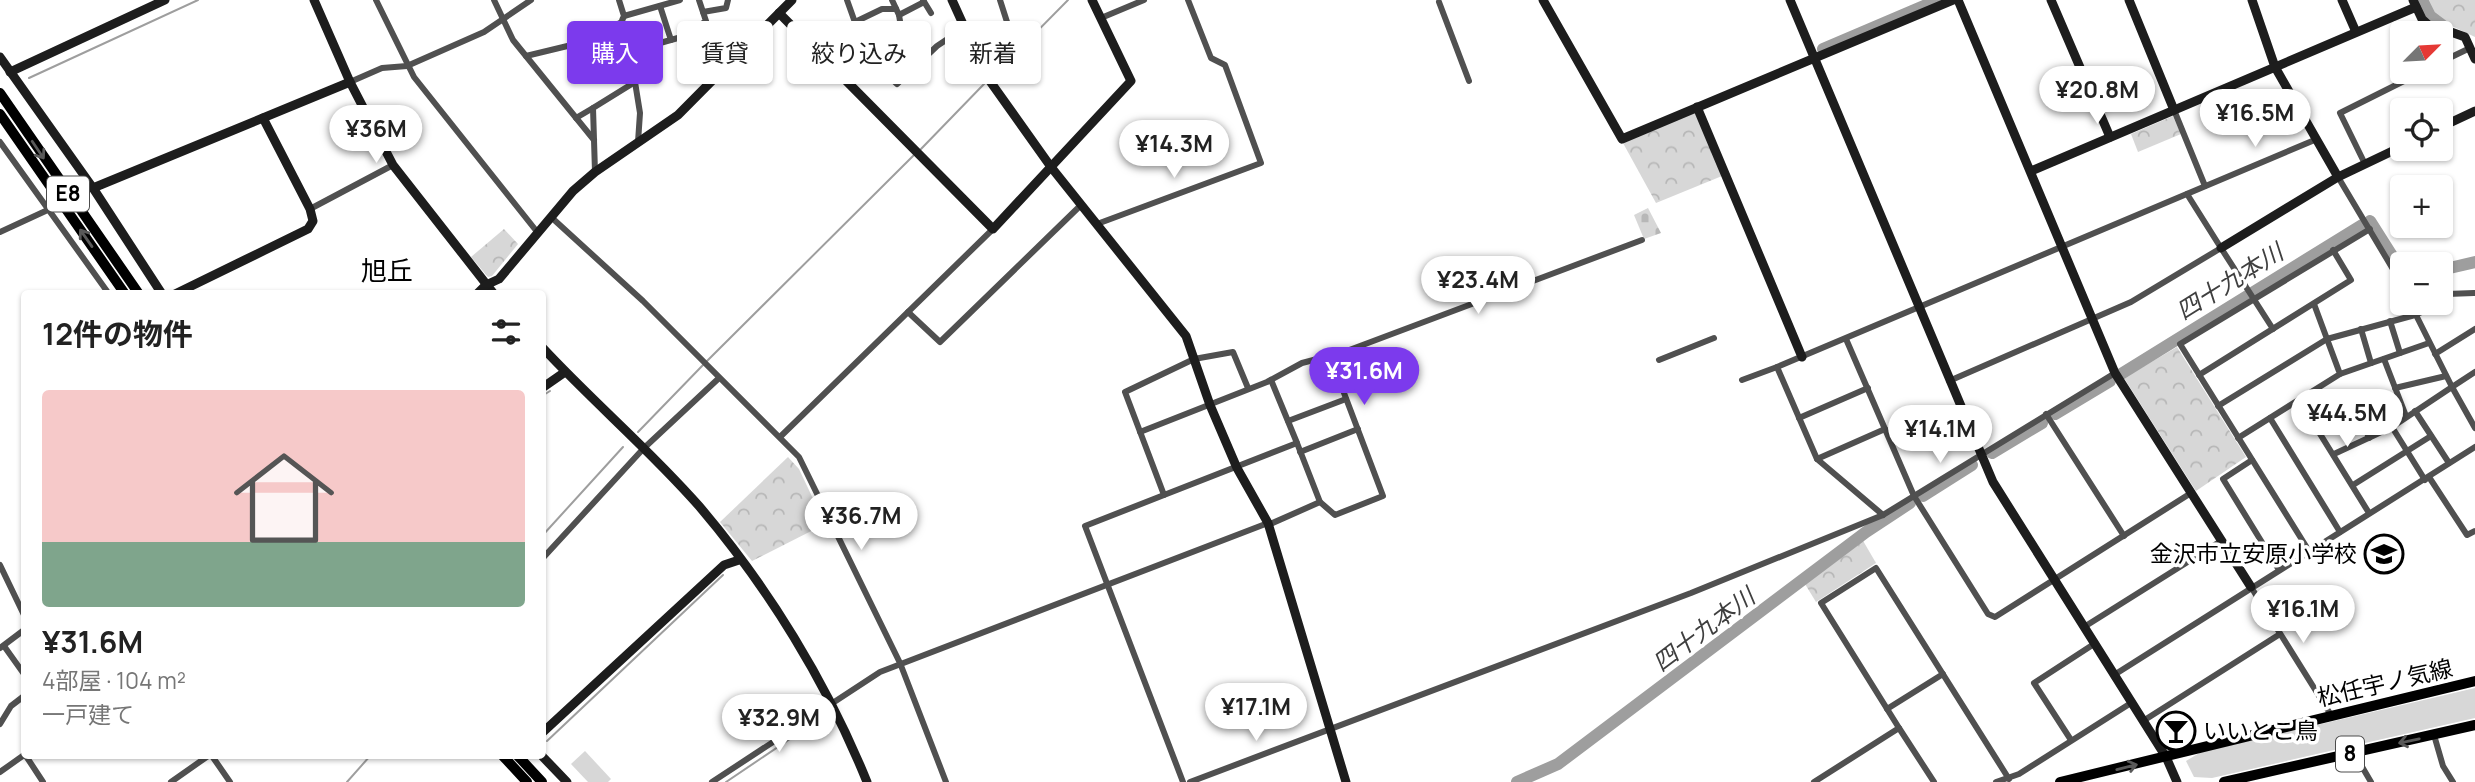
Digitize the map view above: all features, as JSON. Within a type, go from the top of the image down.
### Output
[{"type":"highway","name":"E8","points":[[0,93],[136,290]]},
{"type":"highway","name":"E8","points":[[0,114],[122,290]]},
{"type":"highway","points":[[506,759],[527,782]]},
{"type":"highway","points":[[521,759],[542,782]]},
{"type":"main road","name":"松任宇ノ気線","points":[[2060,782],[2475,681]]},
{"type":"main road","name":"8","points":[[2224,782],[2475,725]]},
{"type":"street","points":[[10,72],[165,0]]},
{"type":"street","points":[[314,0],[350,82],[393,165],[490,290]]},
{"type":"street","points":[[376,0],[407,66],[538,233]]},
{"type":"street","points":[[494,0],[502,21],[526,56],[595,141]]},
{"type":"street","points":[[89,190],[382,68],[407,66],[484,32],[531,0]]},
{"type":"street","points":[[619,0],[622,19]]},
{"type":"street","points":[[526,56],[584,42],[622,19],[680,0]]},
{"type":"street","points":[[663,42],[685,36],[706,21],[699,0]]},
{"type":"street","points":[[703,12],[726,8],[728,0]]},
{"type":"street","points":[[481,290],[499,279],[551,217],[595,172],[678,114],[792,0]]},
{"type":"street","points":[[847,0],[855,21]]},
{"type":"street","points":[[892,0],[900,21]]},
{"type":"street","points":[[951,0],[961,21]]},
{"type":"street","points":[[1000,0],[1007,21]]},
{"type":"street","points":[[780,437],[993,229],[1132,81],[1092,0]]},
{"type":"street","points":[[1101,18],[1144,0]]},
{"type":"street","points":[[1097,224],[1261,163],[1225,65],[1211,58],[1188,0]]},
{"type":"street","points":[[1543,0],[1622,139],[1956,0],[2115,373],[2331,715]]},
{"type":"street","points":[[1790,0],[1979,454],[1993,482],[2166,757],[2178,782]]},
{"type":"street","points":[[2051,0],[2110,137]]},
{"type":"street","points":[[2129,0],[2205,186]]},
{"type":"street","points":[[2252,0],[2276,67],[2390,264]]},
{"type":"street","points":[[2342,0],[2356,32]]},
{"type":"street","points":[[857,21],[882,9],[898,12],[924,1],[931,13]]},
{"type":"street","points":[[1439,2],[1469,81]]},
{"type":"street","points":[[2031,171],[2276,67],[2415,4],[2422,19],[2435,31],[2452,32],[2465,37],[2475,59]]},
{"type":"street","points":[[660,6],[671,40]]},
{"type":"street","points":[[779,13],[993,229]]},
{"type":"street","points":[[931,52],[945,41]]},
{"type":"street","points":[[2454,56],[2470,48]]},
{"type":"street","points":[[0,57],[159,290]]},
{"type":"street","points":[[576,118],[632,84]]},
{"type":"street","points":[[635,84],[640,113],[638,143]]},
{"type":"street","points":[[991,84],[1051,167],[1186,336],[1210,405],[1237,468],[1268,524],[1346,782]]},
{"type":"street","points":[[2365,164],[2340,113],[2398,84]]},
{"type":"street","points":[[1697,107],[1802,357]]},
{"type":"street","points":[[593,108],[595,172]]},
{"type":"street","points":[[2453,121],[2475,111]]},
{"type":"street","points":[[183,290],[308,229],[313,221],[310,209],[263,118]]},
{"type":"street","points":[[1742,380],[1846,339],[2317,139]]},
{"type":"street","points":[[0,142],[105,290]]},
{"type":"street","points":[[1949,381],[2131,302],[2338,177],[2390,152]]},
{"type":"street","points":[[310,209],[393,165]]},
{"type":"street","points":[[2187,194],[2273,329]]},
{"type":"street","points":[[908,312],[940,342],[1081,205]]},
{"type":"street","points":[[0,232],[50,209]]},
{"type":"street","points":[[551,217],[643,301],[718,379],[799,457],[900,663],[946,782]]},
{"type":"street","points":[[2309,551],[2180,344],[2370,229]]},
{"type":"street","points":[[1140,432],[1271,380],[1302,363],[1331,356],[1642,240]]},
{"type":"street","points":[[2199,374],[2351,280],[2333,250]]},
{"type":"street","points":[[2453,294],[2474,293]]},
{"type":"street","points":[[2314,304],[2340,374]]},
{"type":"street","points":[[2218,406],[2327,339],[2415,315],[2475,428]]},
{"type":"street","points":[[2390,321],[2400,353]]},
{"type":"street","points":[[2361,329],[2371,363]]},
{"type":"street","points":[[2435,354],[2475,329]]},
{"type":"street","points":[[1659,360],[1714,338]]},
{"type":"street","points":[[1846,339],[1914,496],[1988,614],[1995,617],[2191,493]]},
{"type":"street","points":[[2238,438],[2340,374],[2429,343]]},
{"type":"street","points":[[546,351],[699,506],[784,623],[831,704],[867,782]]},
{"type":"street","points":[[1164,495],[1125,392],[1194,359],[1233,352],[1248,388]]},
{"type":"street","points":[[1271,380],[1320,502],[1335,514],[1384,496],[1331,356]]},
{"type":"street","points":[[2384,359],[2406,416]]},
{"type":"street","points":[[1777,367],[1817,459],[1883,515]]},
{"type":"street","points":[[546,385],[565,372]]},
{"type":"street","points":[[1191,782],[1691,593],[1883,515],[2115,373]]},
{"type":"street","points":[[2334,454],[2388,429],[2475,373]]},
{"type":"street","points":[[2395,388],[2446,376]]},
{"type":"street","points":[[546,555],[643,449],[718,379]]},
{"type":"street","points":[[1799,418],[1868,388]]},
{"type":"street","points":[[1288,421],[1346,399]]},
{"type":"street","points":[[2299,400],[2369,513]]},
{"type":"street","points":[[2375,407],[2388,429],[2467,535],[2475,530]]},
{"type":"street","points":[[2358,408],[2369,438]]},
{"type":"street","points":[[2415,411],[2449,463]]},
{"type":"street","points":[[2046,414],[2124,536]]},
{"type":"street","points":[[2270,418],[2340,532]]},
{"type":"street","points":[[1300,452],[1358,429]]},
{"type":"street","points":[[1817,459],[1885,429]]},
{"type":"street","points":[[2353,485],[2431,436]]},
{"type":"street","points":[[1183,782],[1085,526],[1297,443]]},
{"type":"street","points":[[2114,675],[2475,447]]},
{"type":"street","points":[[2252,460],[2223,479],[2279,570]]},
{"type":"street","points":[[712,782],[831,704],[900,663],[1320,502]]},
{"type":"street","points":[[2084,627],[2221,541]]},
{"type":"street","points":[[546,729],[724,565],[739,560]]},
{"type":"street","points":[[0,565],[21,609]]},
{"type":"street","points":[[1934,782],[1821,603],[1876,568],[2009,779]]},
{"type":"street","points":[[2143,721],[2280,634]]},
{"type":"street","points":[[21,636],[2,647],[21,670]]},
{"type":"street","points":[[2071,740],[2034,683],[2094,644]]},
{"type":"street","points":[[1887,709],[1943,674]]},
{"type":"street","points":[[0,724],[11,706],[21,698]]},
{"type":"street","points":[[1996,782],[2009,779],[2131,703]]},
{"type":"street","points":[[1814,782],[1899,728]]},
{"type":"street","points":[[2434,735],[2443,766],[2453,782]]},
{"type":"street","points":[[2354,753],[2371,782]]},
{"type":"street","points":[[0,772],[21,759]]},
{"type":"street","points":[[27,759],[43,782]]},
{"type":"street","points":[[172,782],[206,759]]},
{"type":"street","points":[[212,759],[230,782]]},
{"type":"street","points":[[545,759],[567,782]]},
{"type":"green space","points":[[2426,0],[2475,0],[2475,37],[2454,27],[2454,21],[2437,19]]},
{"type":"green space","points":[[1696,111],[1722,176],[1656,203],[1623,143]]},
{"type":"green space","points":[[2173,116],[2181,134],[2138,152],[2131,134]]},
{"type":"green space","points":[[1648,208],[1661,233],[1644,239],[1634,215]]},
{"type":"green space","points":[[504,229],[518,244],[492,276],[488,277],[471,257]]},
{"type":"green space","points":[[2177,347],[2246,457],[2196,491],[2124,378]]},
{"type":"green space","points":[[788,457],[799,469],[825,524],[752,561],[720,522]]},
{"type":"green space","points":[[1862,539],[1876,563],[1816,602],[1805,584]]},
{"type":"green space","points":[[2475,688],[2475,718],[2212,778],[2194,777],[2186,761],[2201,752]]},
{"type":"green space","points":[[585,751],[611,779],[608,782],[588,782],[571,764]]},
{"type":"waterway","points":[[29,78],[198,0]]},
{"type":"waterway","points":[[1041,27],[1068,0]]},
{"type":"waterway","points":[[1823,49],[1938,0]]},
{"type":"waterway","points":[[2422,0],[2430,16],[2437,21]]},
{"type":"waterway","points":[[921,149],[984,84]]},
{"type":"waterway","points":[[707,361],[914,155]]},
{"type":"waterway","name":"四十九本川","points":[[2370,221],[2390,253]]},
{"type":"waterway","name":"四十九本川","points":[[2121,374],[2362,225]]},
{"type":"waterway","name":"四十九本川","points":[[2453,267],[2475,262]]},
{"type":"waterway","points":[[638,432],[703,365]]},
{"type":"waterway","name":"四十九本川","points":[[2055,414],[2110,381]]},
{"type":"waterway","points":[[546,394],[550,391]]},
{"type":"waterway","name":"四十九本川","points":[[1992,453],[2042,423]]},
{"type":"waterway","points":[[546,532],[623,447]]},
{"type":"waterway","name":"四十九本川","points":[[1923,496],[1972,465]]},
{"type":"waterway","name":"四十九本川","points":[[1517,782],[1558,764],[1866,532],[1910,503]]},
{"type":"waterway","points":[[547,741],[723,575]]},
{"type":"waterway","points":[[726,782],[815,722]]},
{"type":"waterway","points":[[347,782],[367,759]]},
{"type":"tunnel","points":[[59,204],[86,191]]},
{"type":"place","name":"金沢市立安原小学校","points":[[2384,554]]},
{"type":"place","name":"いいとこ鳥","points":[[2176,731]]},
{"type":"district","name":"旭丘","points":[[387,271]]}]
